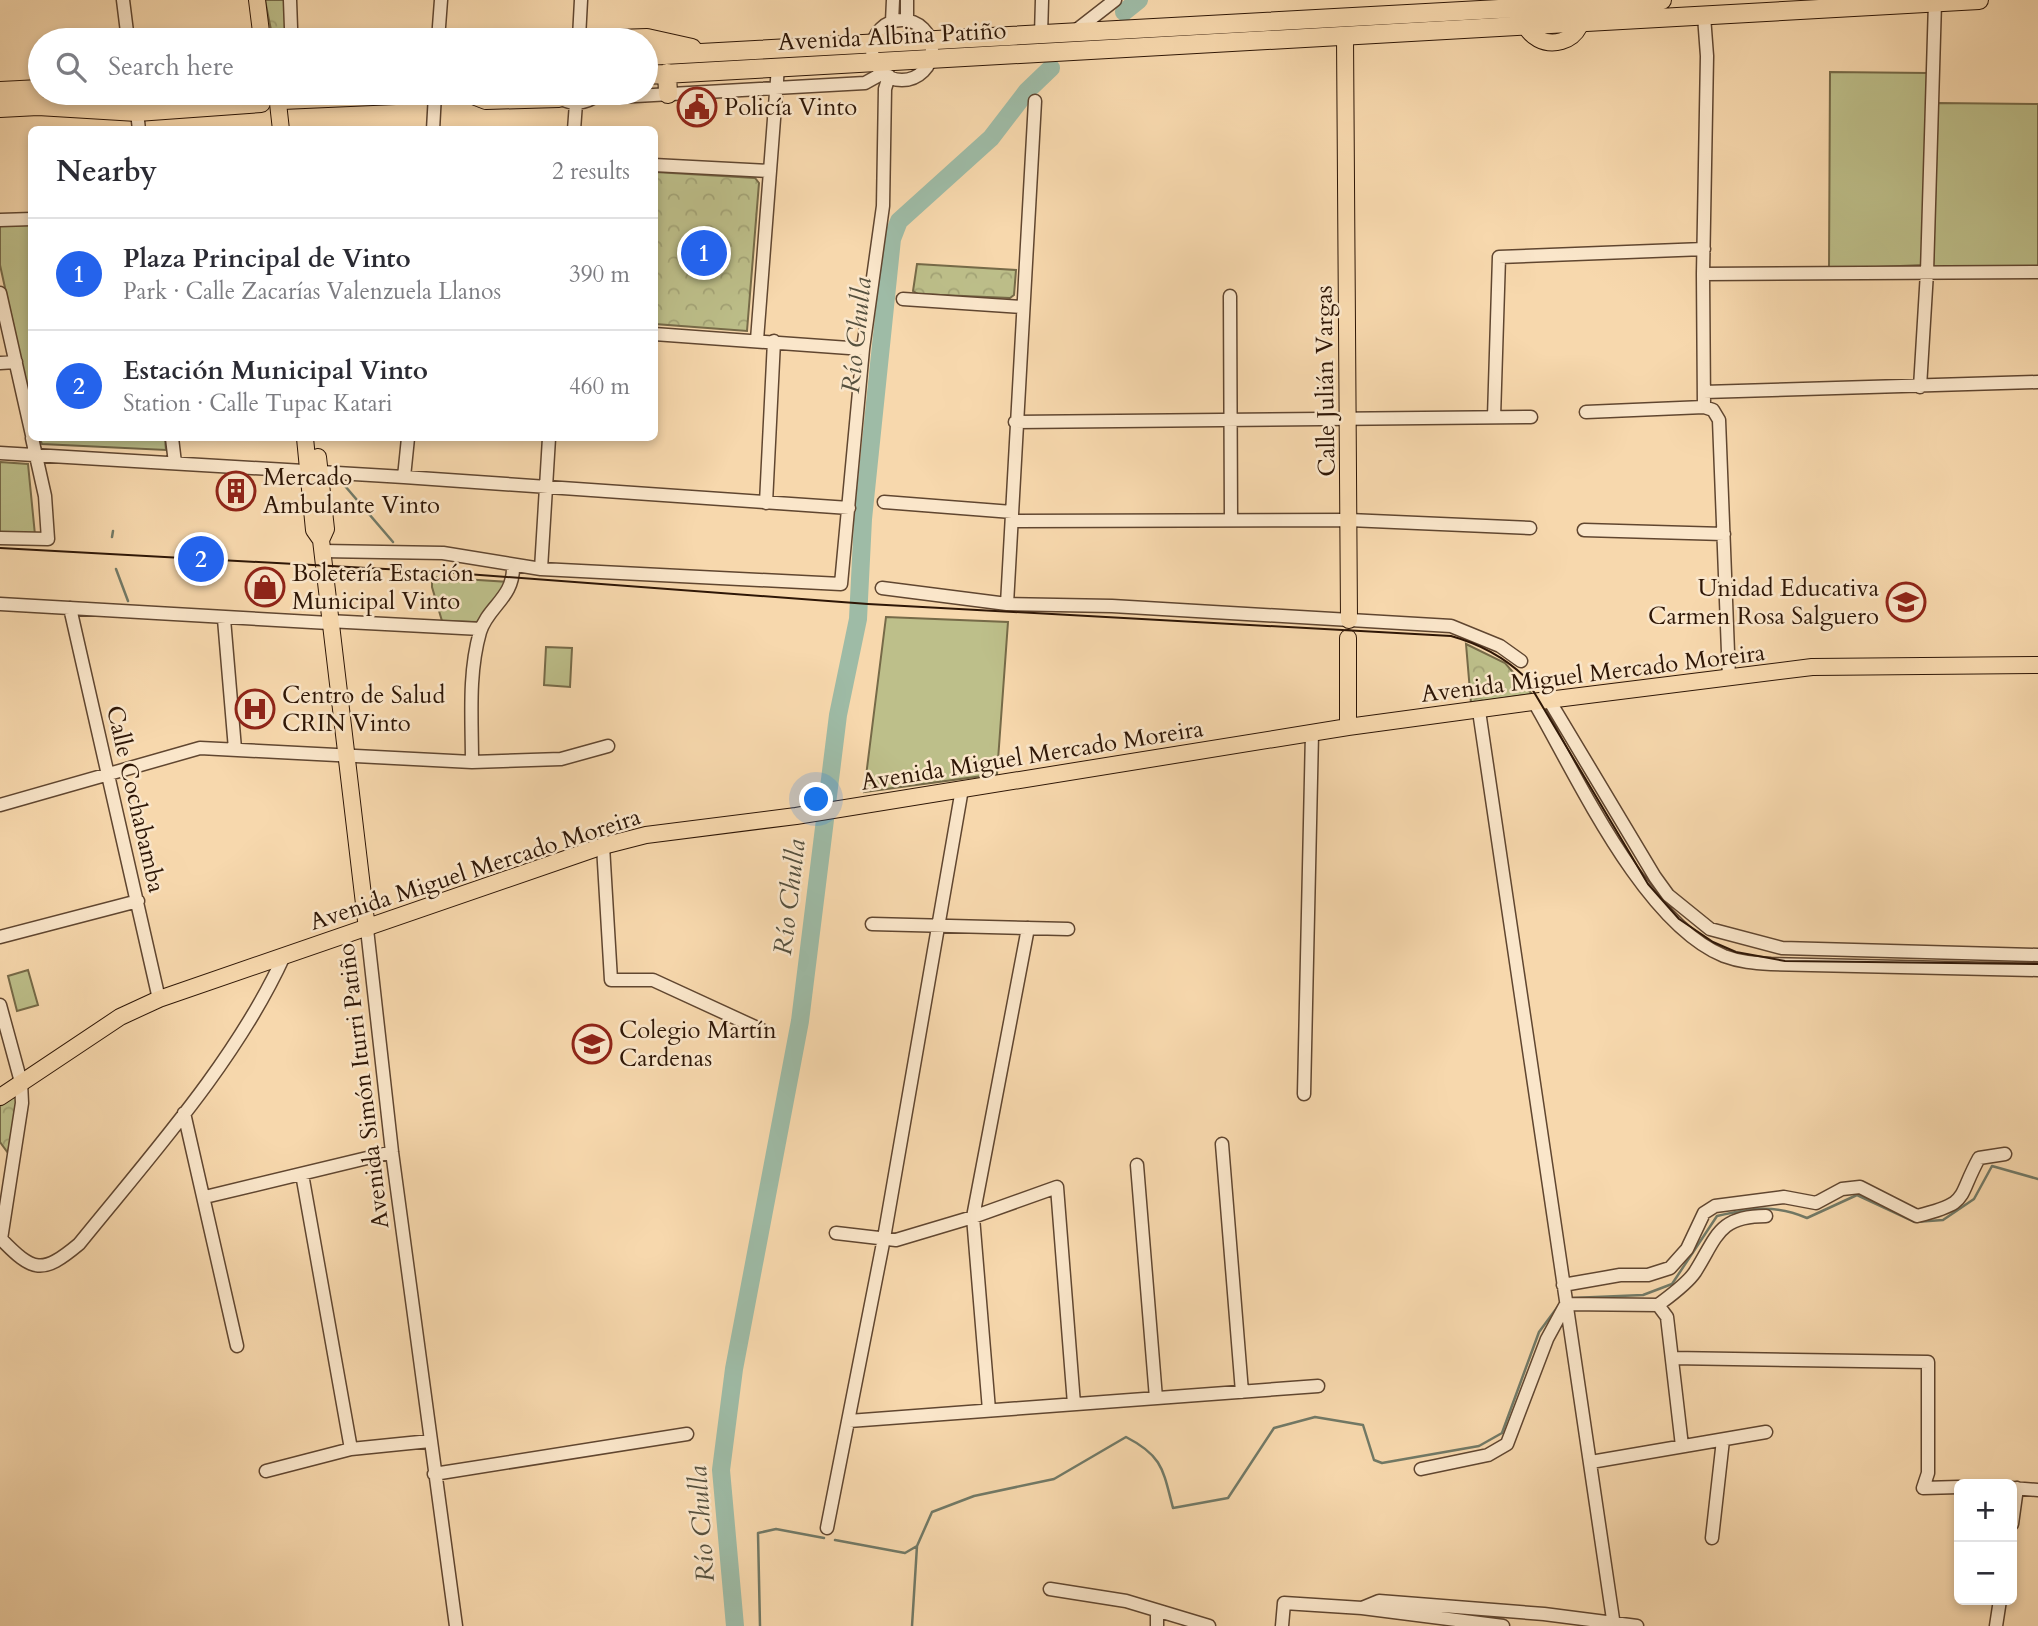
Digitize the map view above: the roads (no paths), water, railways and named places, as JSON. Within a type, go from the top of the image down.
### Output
[{"type":"highway","name":"Avenida Albina Patiño","points":[[658,74],[880,64],[931,49],[1041,35],[1580,9],[1662,0]]},
{"type":"highway","name":"Avenida Albina Patiño","points":[[1580,9],[1704,16],[1979,0]]},
{"type":"highway","name":"Avenida Albina Patiño","points":[[931,49],[1345,36],[1524,11]]},
{"type":"highway","points":[[658,40],[716,53]]},
{"type":"highway","name":"Avenida Albina Patiño","points":[[658,55],[716,53],[880,64]]},
{"type":"highway","points":[[667,73],[668,94]]},
{"type":"highway","points":[[0,91],[28,90]]},
{"type":"highway","points":[[0,108],[38,106],[138,121],[239,105]]},
{"type":"main road","points":[[257,0],[260,28]]},
{"type":"main road","points":[[1524,11],[1539,41],[1559,44],[1576,33],[1580,9]]},
{"type":"main road","name":"Calle Julián Vargas","points":[[1345,36],[1349,620]]},
{"type":"main road","points":[[270,126],[271,105]]},
{"type":"main road","points":[[273,105],[280,126]]},
{"type":"main road","name":"Avenida Simón Iturri Patiño","points":[[306,441],[314,472]]},
{"type":"main road","name":"Avenida Simón Iturri Patiño","points":[[315,441],[314,530],[322,546],[328,622],[367,929]]},
{"type":"main road","name":"Calle Julián Vargas","points":[[1348,638],[1348,727]]},
{"type":"main road","name":"Avenida Miguel Mercado Moreira","points":[[0,1097],[120,1017],[159,999],[603,846],[646,835],[830,810],[1348,727],[1729,678],[1835,666],[2038,665]]},
{"type":"street","points":[[123,0],[126,28]]},
{"type":"street","points":[[290,0],[291,28]]},
{"type":"street","points":[[439,28],[441,0]]},
{"type":"street","points":[[580,28],[581,0]]},
{"type":"street","points":[[892,22],[893,0]]},
{"type":"street","points":[[907,0],[907,20]]},
{"type":"street","points":[[1041,35],[1042,0]]},
{"type":"street","points":[[1073,33],[1115,0]]},
{"type":"street","points":[[1920,387],[1927,272],[1934,2]]},
{"type":"street","points":[[1704,16],[1707,56],[1703,274],[1704,407]]},
{"type":"street","points":[[322,546],[443,553],[541,569],[841,584],[863,349],[883,206],[885,89],[880,64],[880,30],[892,22],[907,20],[921,26],[931,49],[924,70],[911,78],[880,64]]},
{"type":"street","points":[[658,95],[865,83],[880,64]]},
{"type":"street","points":[[757,340],[778,67]]},
{"type":"street","points":[[1007,604],[1013,516],[1015,422],[1035,102]]},
{"type":"street","points":[[434,126],[436,105]]},
{"type":"street","points":[[565,105],[573,126]]},
{"type":"street","points":[[658,165],[770,172]]},
{"type":"street","points":[[0,220],[28,219]]},
{"type":"street","points":[[1494,418],[1499,257],[1704,249]]},
{"type":"street","points":[[1703,274],[2038,272]]},
{"type":"street","points":[[0,293],[28,418]]},
{"type":"street","points":[[1230,296],[1231,520]]},
{"type":"street","points":[[903,299],[1022,307]]},
{"type":"street","points":[[658,334],[863,349]]},
{"type":"street","points":[[766,503],[774,341]]},
{"type":"street","points":[[0,363],[16,362]]},
{"type":"street","points":[[1704,392],[2038,382]]},
{"type":"street","points":[[1586,412],[1704,407],[1713,410],[1719,420],[1729,678]]},
{"type":"street","points":[[1015,422],[1531,418]]},
{"type":"street","points":[[0,538],[47,539],[45,496],[33,441]]},
{"type":"street","points":[[172,441],[175,463]]},
{"type":"street","points":[[404,477],[408,441]]},
{"type":"street","points":[[541,569],[549,441]]},
{"type":"street","points":[[0,453],[404,477],[849,508]]},
{"type":"street","points":[[884,502],[1013,516],[1349,520],[1530,528]]},
{"type":"street","points":[[1584,530],[1724,534]]},
{"type":"street","points":[[471,762],[472,664],[481,629],[513,583],[513,566]]},
{"type":"street","points":[[882,588],[1007,604],[1112,606],[1451,626],[1500,646],[1521,661]]},
{"type":"street","points":[[0,604],[224,619],[481,629]]},
{"type":"street","name":"Calle Cochabamba","points":[[70,608],[159,999]]},
{"type":"street","points":[[224,619],[235,749]]},
{"type":"street","name":"Calle Julián Vargas","points":[[1348,638],[1349,620]]},
{"type":"street","points":[[1542,701],[1668,895],[1710,929],[1782,948],[2038,955]]},
{"type":"street","points":[[1542,701],[1644,888],[1676,923],[1721,955],[1743,962],[1771,964],[2038,970]]},
{"type":"street","points":[[1479,711],[1614,1625]]},
{"type":"street","points":[[1304,1094],[1312,733]]},
{"type":"street","points":[[0,805],[200,748],[471,762],[561,759],[608,746]]},
{"type":"street","points":[[827,1528],[884,1238],[962,789]]},
{"type":"street","points":[[603,846],[611,980],[653,980],[766,1032]]},
{"type":"street","points":[[0,937],[138,901]]},
{"type":"street","points":[[872,924],[1068,929]]},
{"type":"street","points":[[989,1410],[974,1217],[1028,928]]},
{"type":"street","name":"Avenida Simón Iturri Patiño","points":[[367,929],[392,1152],[456,1626]]},
{"type":"street","points":[[0,1005],[21,1082],[22,1103],[1,1238],[34,1267],[46,1268],[58,1262],[79,1244],[184,1113],[267,994],[284,956]]},
{"type":"street","points":[[184,1113],[237,1346]]},
{"type":"street","points":[[1222,1144],[1242,1392]]},
{"type":"street","points":[[205,1197],[392,1152]]},
{"type":"street","points":[[1421,1469],[1488,1455],[1507,1444],[1565,1297],[1620,1275],[1648,1275],[1670,1268],[1687,1249],[1703,1213],[1715,1206],[1784,1197],[1816,1203],[1842,1189],[1860,1187],[1917,1216],[1946,1209],[1965,1195],[1979,1158],[2004,1154]]},
{"type":"street","points":[[1137,1166],[1156,1398]]},
{"type":"street","points":[[302,1174],[351,1449]]},
{"type":"street","points":[[836,1233],[896,1240],[974,1217],[1057,1187],[1074,1404]]},
{"type":"street","points":[[1565,1297],[1658,1305],[1694,1273],[1715,1233],[1732,1221],[1766,1216]]},
{"type":"street","points":[[1658,1305],[1667,1317],[1682,1446]]},
{"type":"street","points":[[1672,1358],[1928,1362],[1927,1474],[1923,1488],[1954,1487]]},
{"type":"street","points":[[849,1421],[1318,1386]]},
{"type":"street","points":[[1591,1462],[1766,1432]]},
{"type":"street","points":[[434,1474],[687,1434]]},
{"type":"street","points":[[1712,1538],[1723,1440]]},
{"type":"street","points":[[266,1471],[351,1449],[430,1441]]},
{"type":"street","points":[[2017,1488],[2038,1490]]},
{"type":"street","points":[[1050,1589],[1126,1601],[1209,1626]]},
{"type":"street","points":[[1362,1608],[1379,1601],[1544,1620],[1637,1626]]},
{"type":"street","points":[[1282,1626],[1284,1602],[1362,1608],[1503,1626]]},
{"type":"street","points":[[1996,1626],[1999,1605]]},
{"type":"street","points":[[1157,1611],[1157,1626]]},
{"type":"waterway","name":"Río Chulla","points":[[1124,12],[1139,0]]},
{"type":"waterway","name":"Río Chulla","points":[[735,1626],[721,1470],[734,1369],[800,1021],[838,715],[858,619],[863,519],[892,239],[899,221],[991,138],[1027,91],[1051,68]]},
{"type":"waterway","points":[[345,486],[393,542]]},
{"type":"waterway","points":[[112,537],[113,531]]},
{"type":"waterway","points":[[116,569],[128,601]]},
{"type":"waterway","points":[[1572,1298],[1643,1295],[1672,1284],[1717,1216],[1773,1209],[1807,1218],[1857,1195],[1915,1222],[1943,1220],[1974,1199],[1992,1166],[2038,1179]]},
{"type":"waterway","points":[[835,1540],[905,1553],[917,1546],[932,1512],[974,1496],[1054,1479],[1126,1437],[1148,1451],[1160,1465],[1173,1508],[1228,1498],[1274,1428],[1315,1417],[1363,1425],[1374,1460],[1382,1463],[1479,1446],[1502,1433],[1539,1332],[1562,1301]]},
{"type":"waterway","points":[[760,1626],[758,1533],[776,1529],[824,1538]]},
{"type":"waterway","points":[[912,1626],[917,1546]]},
{"type":"tram line","points":[[0,548],[440,572],[868,604],[1451,636],[1491,652],[1525,677],[1648,884],[1679,919],[1713,942],[1736,952],[1785,961],[2038,964]]},
{"type":"place","name":"Policía Vinto","points":[[697,107]]},
{"type":"place","name":"Plaza Principal de Vinto","points":[[704,253]]},
{"type":"place","name":"Mercado Ambulante Vinto","points":[[236,491]]},
{"type":"place","name":"Estación Municipal Vinto","points":[[201,559]]},
{"type":"place","name":"Boletería Estación Municipal Vinto","points":[[265,587]]},
{"type":"place","name":"Unidad Educativa Carmen Rosa Salguero","points":[[1906,602]]},
{"type":"place","name":"Centro de Salud CRIN Vinto","points":[[255,709]]},
{"type":"place","name":"Colegio Martín Cardenas","points":[[592,1044]]}]
